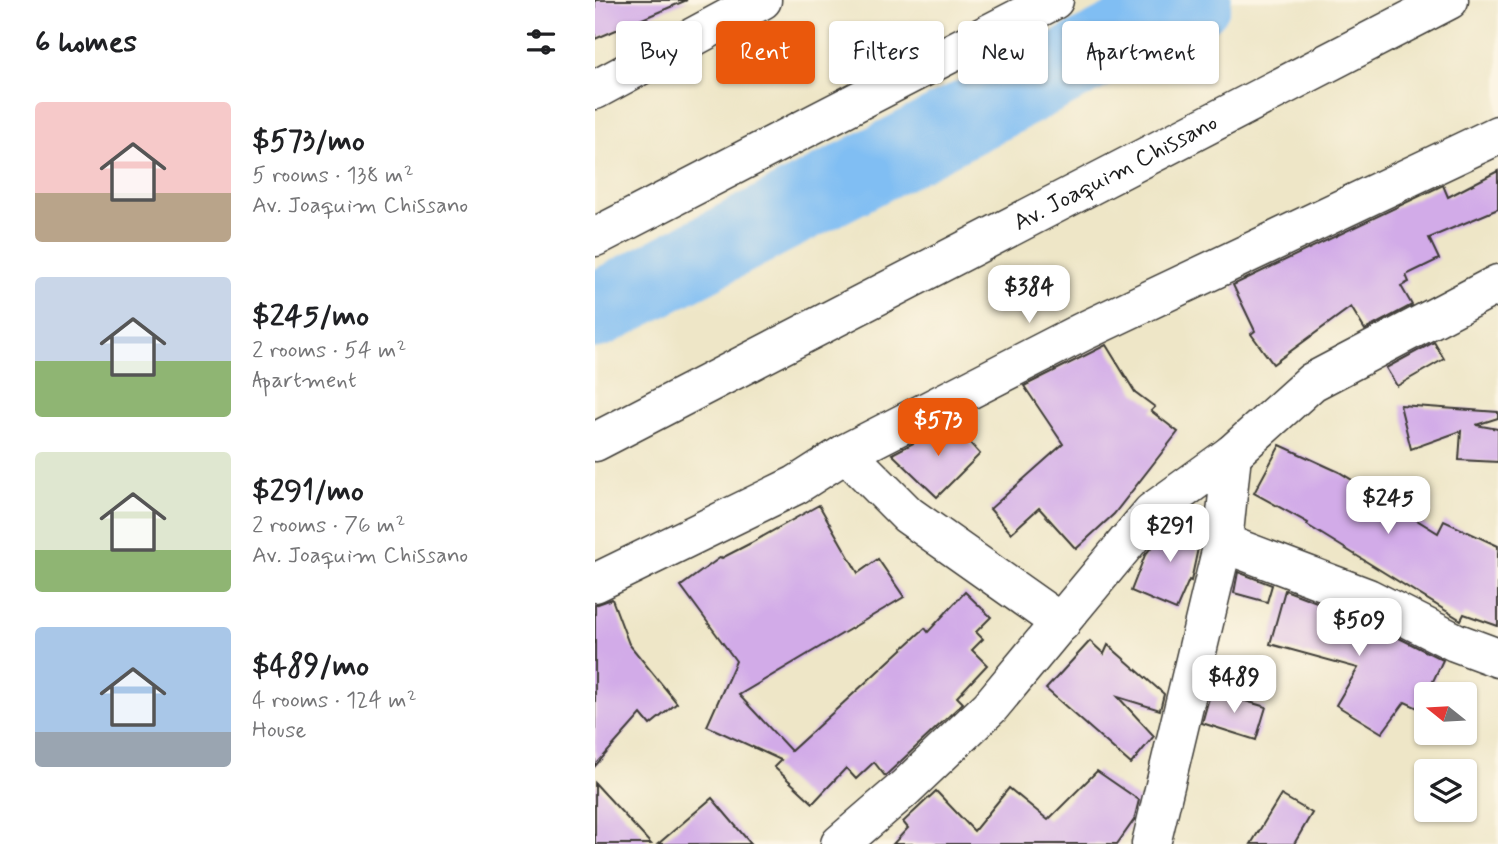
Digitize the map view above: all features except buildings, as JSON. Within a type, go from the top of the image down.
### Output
[{"type":"street","points":[[595,90],[762,0]]},
{"type":"street","points":[[595,237],[1054,0]]},
{"type":"street","name":"Av. Joaquim Chissano","points":[[595,442],[1449,0]]},
{"type":"street","points":[[595,583],[796,485],[846,453],[1082,332],[1498,135]]},
{"type":"street","points":[[840,844],[905,788],[990,707],[1152,512],[1231,454],[1312,382],[1498,284]]},
{"type":"street","points":[[846,453],[908,515],[1061,623]]},
{"type":"street","points":[[1151,844],[1223,543],[1231,454]]},
{"type":"street","points":[[1223,543],[1368,598],[1455,642],[1498,658]]},
{"type":"waterway","points":[[595,311],[1194,0]]}]
